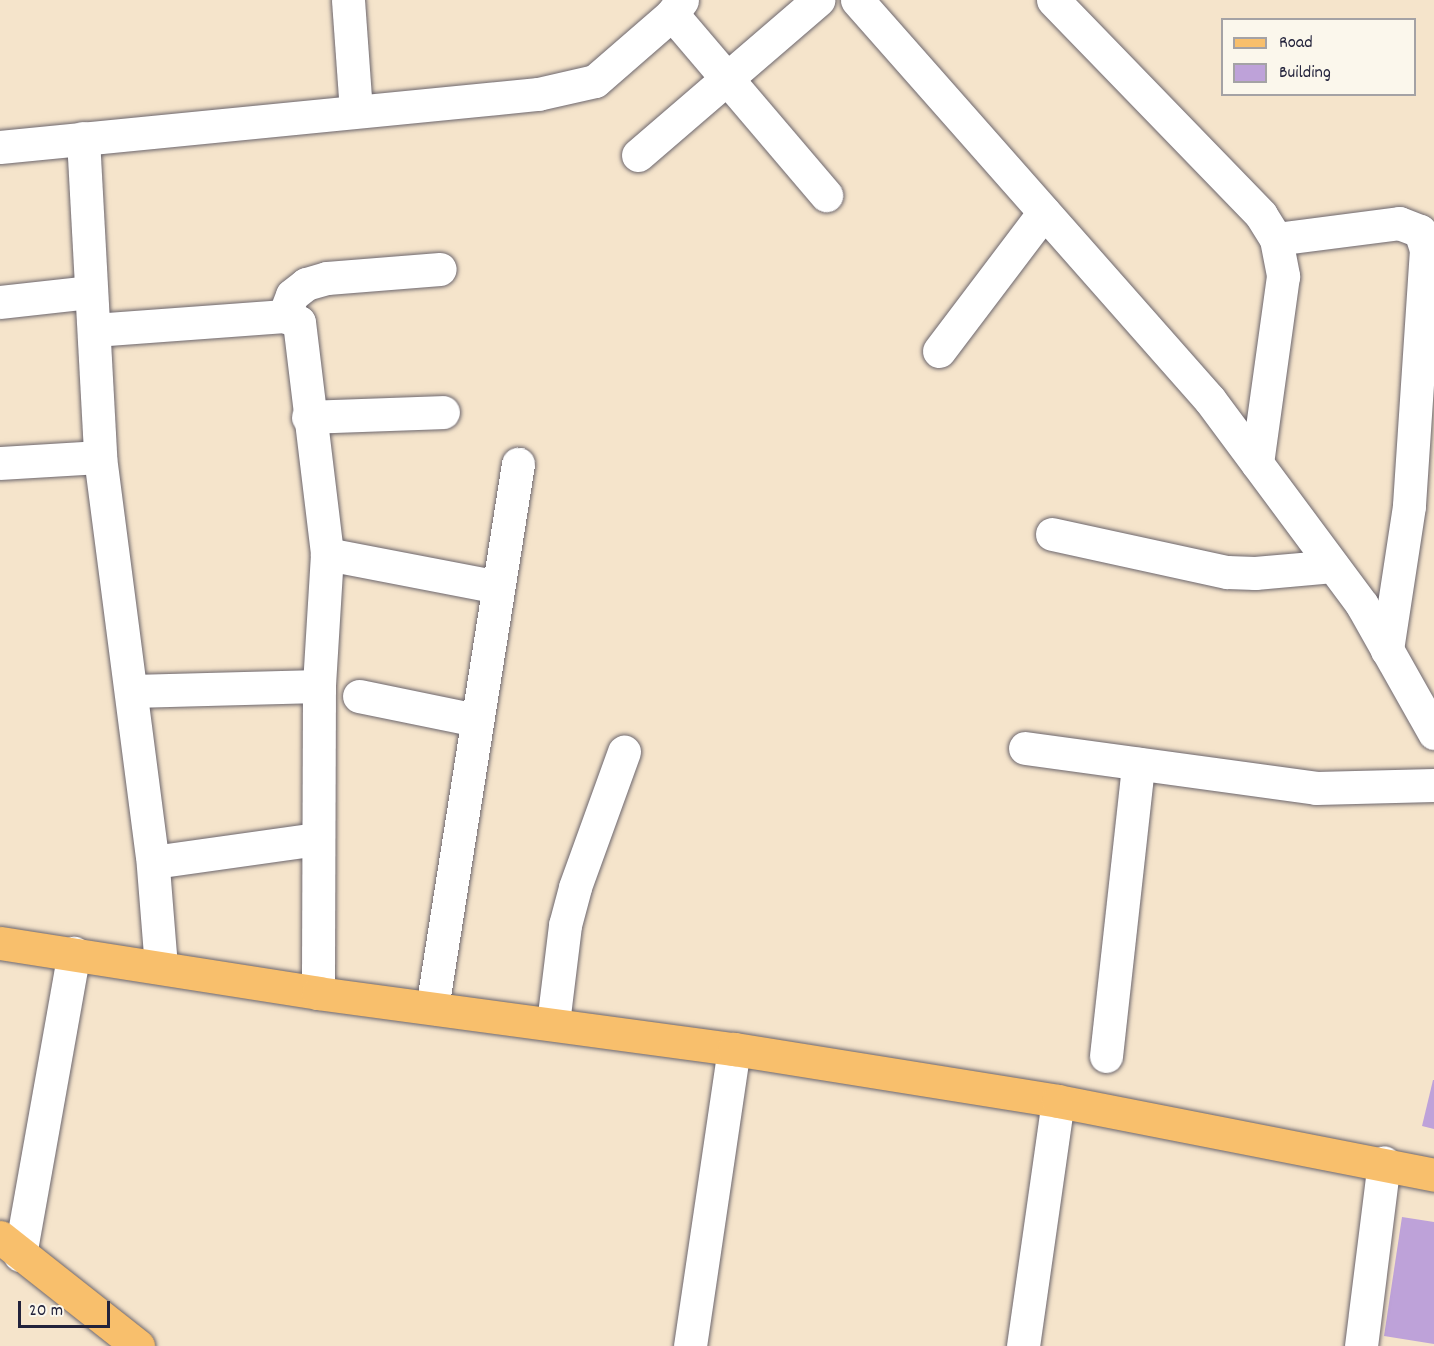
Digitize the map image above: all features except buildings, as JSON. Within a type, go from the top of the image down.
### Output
[{"type":"main road","points":[[0,943],[318,993],[734,1049],[1058,1101],[1384,1162],[1434,1174]]},
{"type":"main road","points":[[10,1246],[138,1346]]},
{"type":"street","points":[[348,0],[356,111]]},
{"type":"street","points":[[638,155],[818,0]]},
{"type":"street","points":[[857,0],[1210,400],[1362,605],[1434,733]]},
{"type":"street","points":[[1053,0],[1261,215],[1276,239],[1283,276],[1257,463]]},
{"type":"street","points":[[0,147],[538,94],[596,81],[677,7],[725,80],[826,195]]},
{"type":"street","points":[[83,138],[100,457],[153,862],[161,968]]},
{"type":"street","points":[[939,351],[1044,212]]},
{"type":"street","points":[[1276,239],[1399,223],[1427,232],[1421,512],[1387,650]]},
{"type":"street","points":[[284,316],[292,295],[306,284],[327,278],[440,269]]},
{"type":"street","points":[[0,302],[90,291]]},
{"type":"street","points":[[94,330],[284,316],[295,319],[300,327],[308,417],[327,554],[319,686],[318,993]]},
{"type":"street","points":[[308,417],[443,412]]},
{"type":"street","points":[[0,463],[100,457]]},
{"type":"street","points":[[432,1008],[518,464]]},
{"type":"street","points":[[1052,534],[1227,572],[1333,566]]},
{"type":"street","points":[[327,554],[498,587]]},
{"type":"street","points":[[132,691],[319,686]]},
{"type":"street","points":[[359,696],[476,720]]},
{"type":"street","points":[[1025,748],[1316,788],[1434,785]]},
{"type":"street","points":[[553,1023],[565,925],[575,887],[624,752]]},
{"type":"street","points":[[1106,1056],[1138,764]]},
{"type":"street","points":[[153,862],[317,839]]},
{"type":"street","points":[[10,1246],[74,953]]},
{"type":"street","points":[[690,1346],[734,1049]]},
{"type":"street","points":[[1023,1346],[1058,1101]]},
{"type":"street","points":[[1361,1346],[1384,1162]]}]
